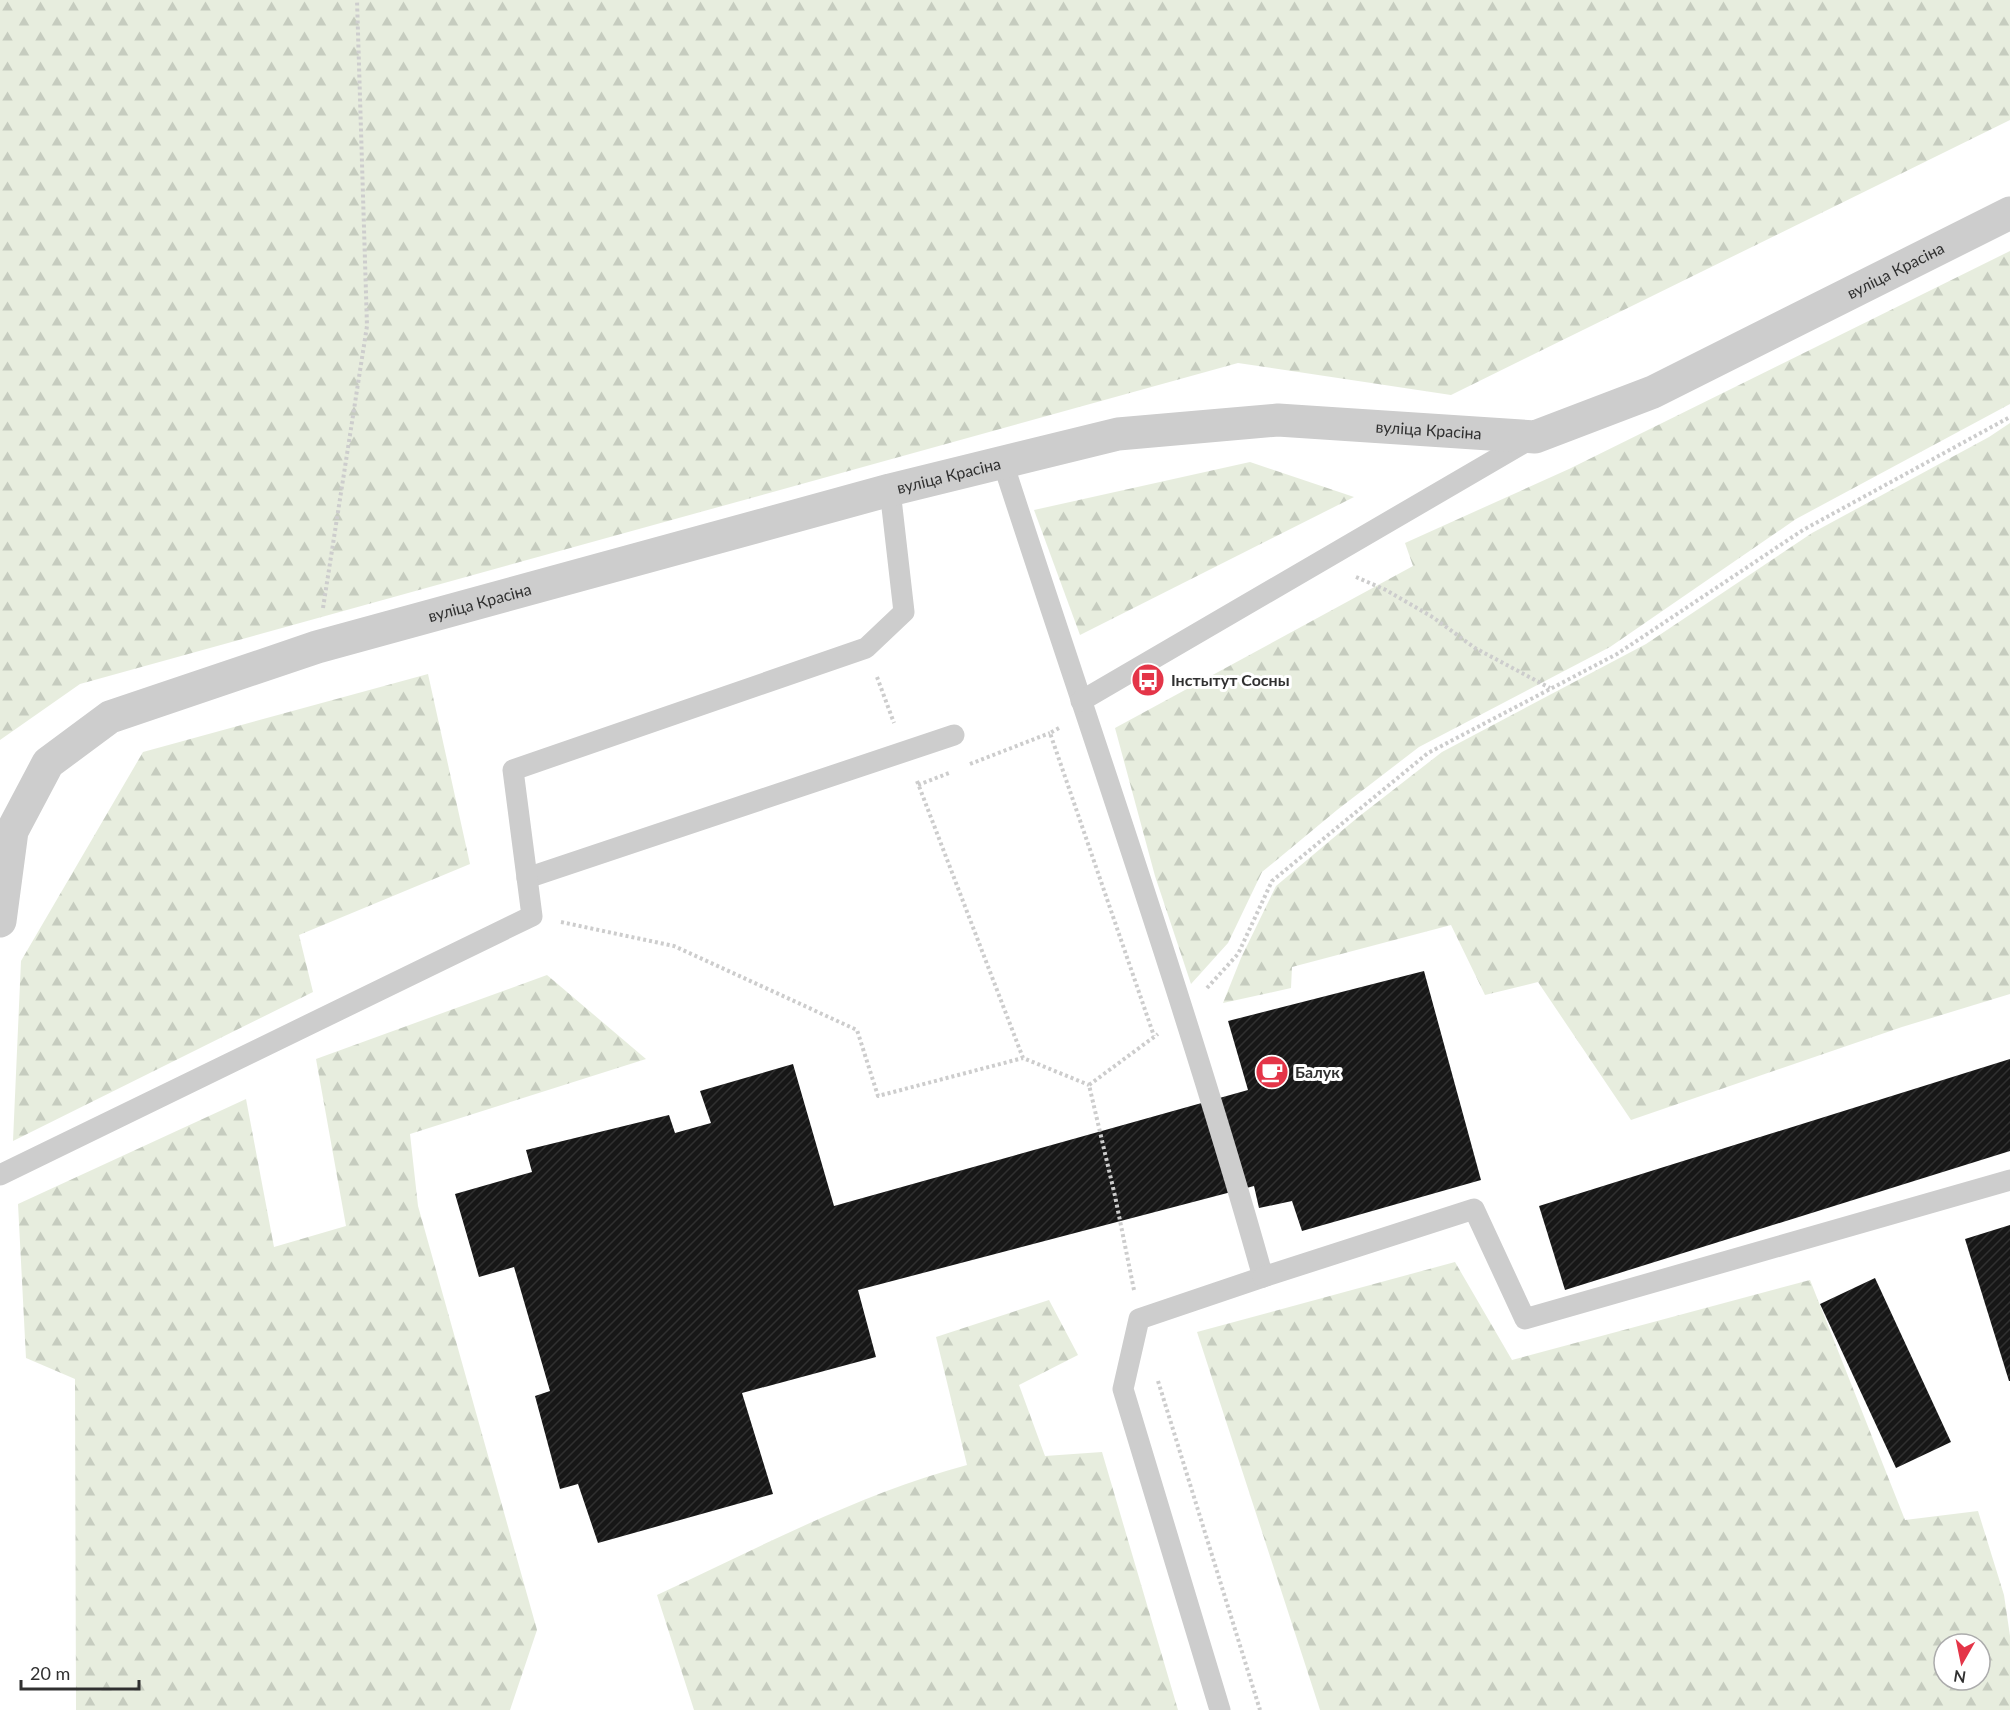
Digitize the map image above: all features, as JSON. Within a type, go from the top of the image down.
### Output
[{"type":"street","name":"вуліца Красіна","points":[[0,921],[12,831],[48,763],[110,717],[317,647],[890,490],[1118,434],[1278,420],[1535,437],[1653,392],[2010,213]]},
{"type":"lane","points":[[1080,700],[1535,437]]},
{"type":"lane","points":[[1003,463],[1185,1012],[1229,1154],[1263,1277]]},
{"type":"lane","points":[[0,1175],[532,916],[513,770],[866,648],[904,612],[890,490]]},
{"type":"lane","points":[[527,878],[954,735]]},
{"type":"lane","points":[[1220,1710],[1123,1389],[1139,1319],[1474,1209],[1525,1319],[2010,1180]]},
{"type":"path","points":[[317,647],[367,326],[357,0]]},
{"type":"path","points":[[1089,1085],[1185,1012],[1238,954],[1272,881],[1428,753],[1617,654],[1803,530],[2010,417]]},
{"type":"path","points":[[1352,576],[1386,590],[1434,618],[1475,648],[1550,688]]},
{"type":"path","points":[[866,648],[1023,1058]]},
{"type":"path","points":[[962,768],[1050,733]]},
{"type":"path","points":[[918,785],[951,772]]},
{"type":"path","points":[[532,916],[674,946],[857,1030],[878,1096],[1023,1058],[1089,1085]]},
{"type":"path","points":[[1089,1085],[1115,1196],[1139,1319]]},
{"type":"path","points":[[1156,1375],[1260,1710]]},
{"type":"green space","points":[[0,0],[2010,0],[2010,120],[1451,395],[1238,363],[80,684],[0,740]]},
{"type":"green space","points":[[2010,251],[2010,404],[1796,519],[1610,647],[1419,747],[1262,872],[1228,943],[1191,984],[1155,876],[1115,728],[1413,566],[1405,543],[1569,469]]},
{"type":"green space","points":[[2010,423],[2010,994],[1902,1027],[1631,1120],[1538,982],[1485,995],[1451,925],[1292,967],[1291,988],[1223,1003],[1241,958],[1276,886],[1357,818],[1442,752],[1646,644],[1812,533],[1989,437]]},
{"type":"green space","points":[[1250,462],[1354,497],[1080,635],[1034,510]]},
{"type":"green space","points":[[428,674],[470,864],[299,935],[313,992],[13,1141],[21,961],[143,752]]},
{"type":"green space","points":[[547,975],[646,1059],[410,1134],[418,1206],[537,1630],[510,1710],[76,1710],[75,1379],[26,1358],[18,1204],[246,1099],[274,1247],[346,1226],[316,1059]]},
{"type":"green space","points":[[1455,1262],[1512,1360],[1810,1280],[1905,1520],[1978,1511],[2004,1595],[2010,1636],[2010,1710],[1320,1710],[1197,1332]]},
{"type":"green space","points":[[1049,1300],[1078,1355],[1019,1385],[1045,1456],[1102,1452],[1178,1710],[694,1710],[657,1595],[848,1506],[967,1465],[936,1337]]},
{"type":"building","points":[[1424,971],[1481,1180],[1302,1231],[1292,1201],[1259,1208],[1254,1186],[858,1290],[876,1357],[742,1393],[773,1494],[598,1543],[578,1484],[560,1489],[535,1396],[550,1391],[514,1267],[479,1277],[455,1194],[532,1172],[526,1150],[669,1115],[675,1133],[711,1123],[700,1091],[793,1064],[834,1206],[1248,1090],[1228,1021]]},
{"type":"building","points":[[2010,1059],[2010,1151],[1565,1290],[1539,1206]]},
{"type":"building","points":[[2010,1225],[2010,1381],[2009,1381],[1965,1239]]},
{"type":"building","points":[[1875,1278],[1951,1442],[1896,1468],[1820,1304]]},
{"type":"place","name":"Інстытут Сосны","points":[[1148,680]]},
{"type":"place","name":"Балук","points":[[1272,1072]]}]
